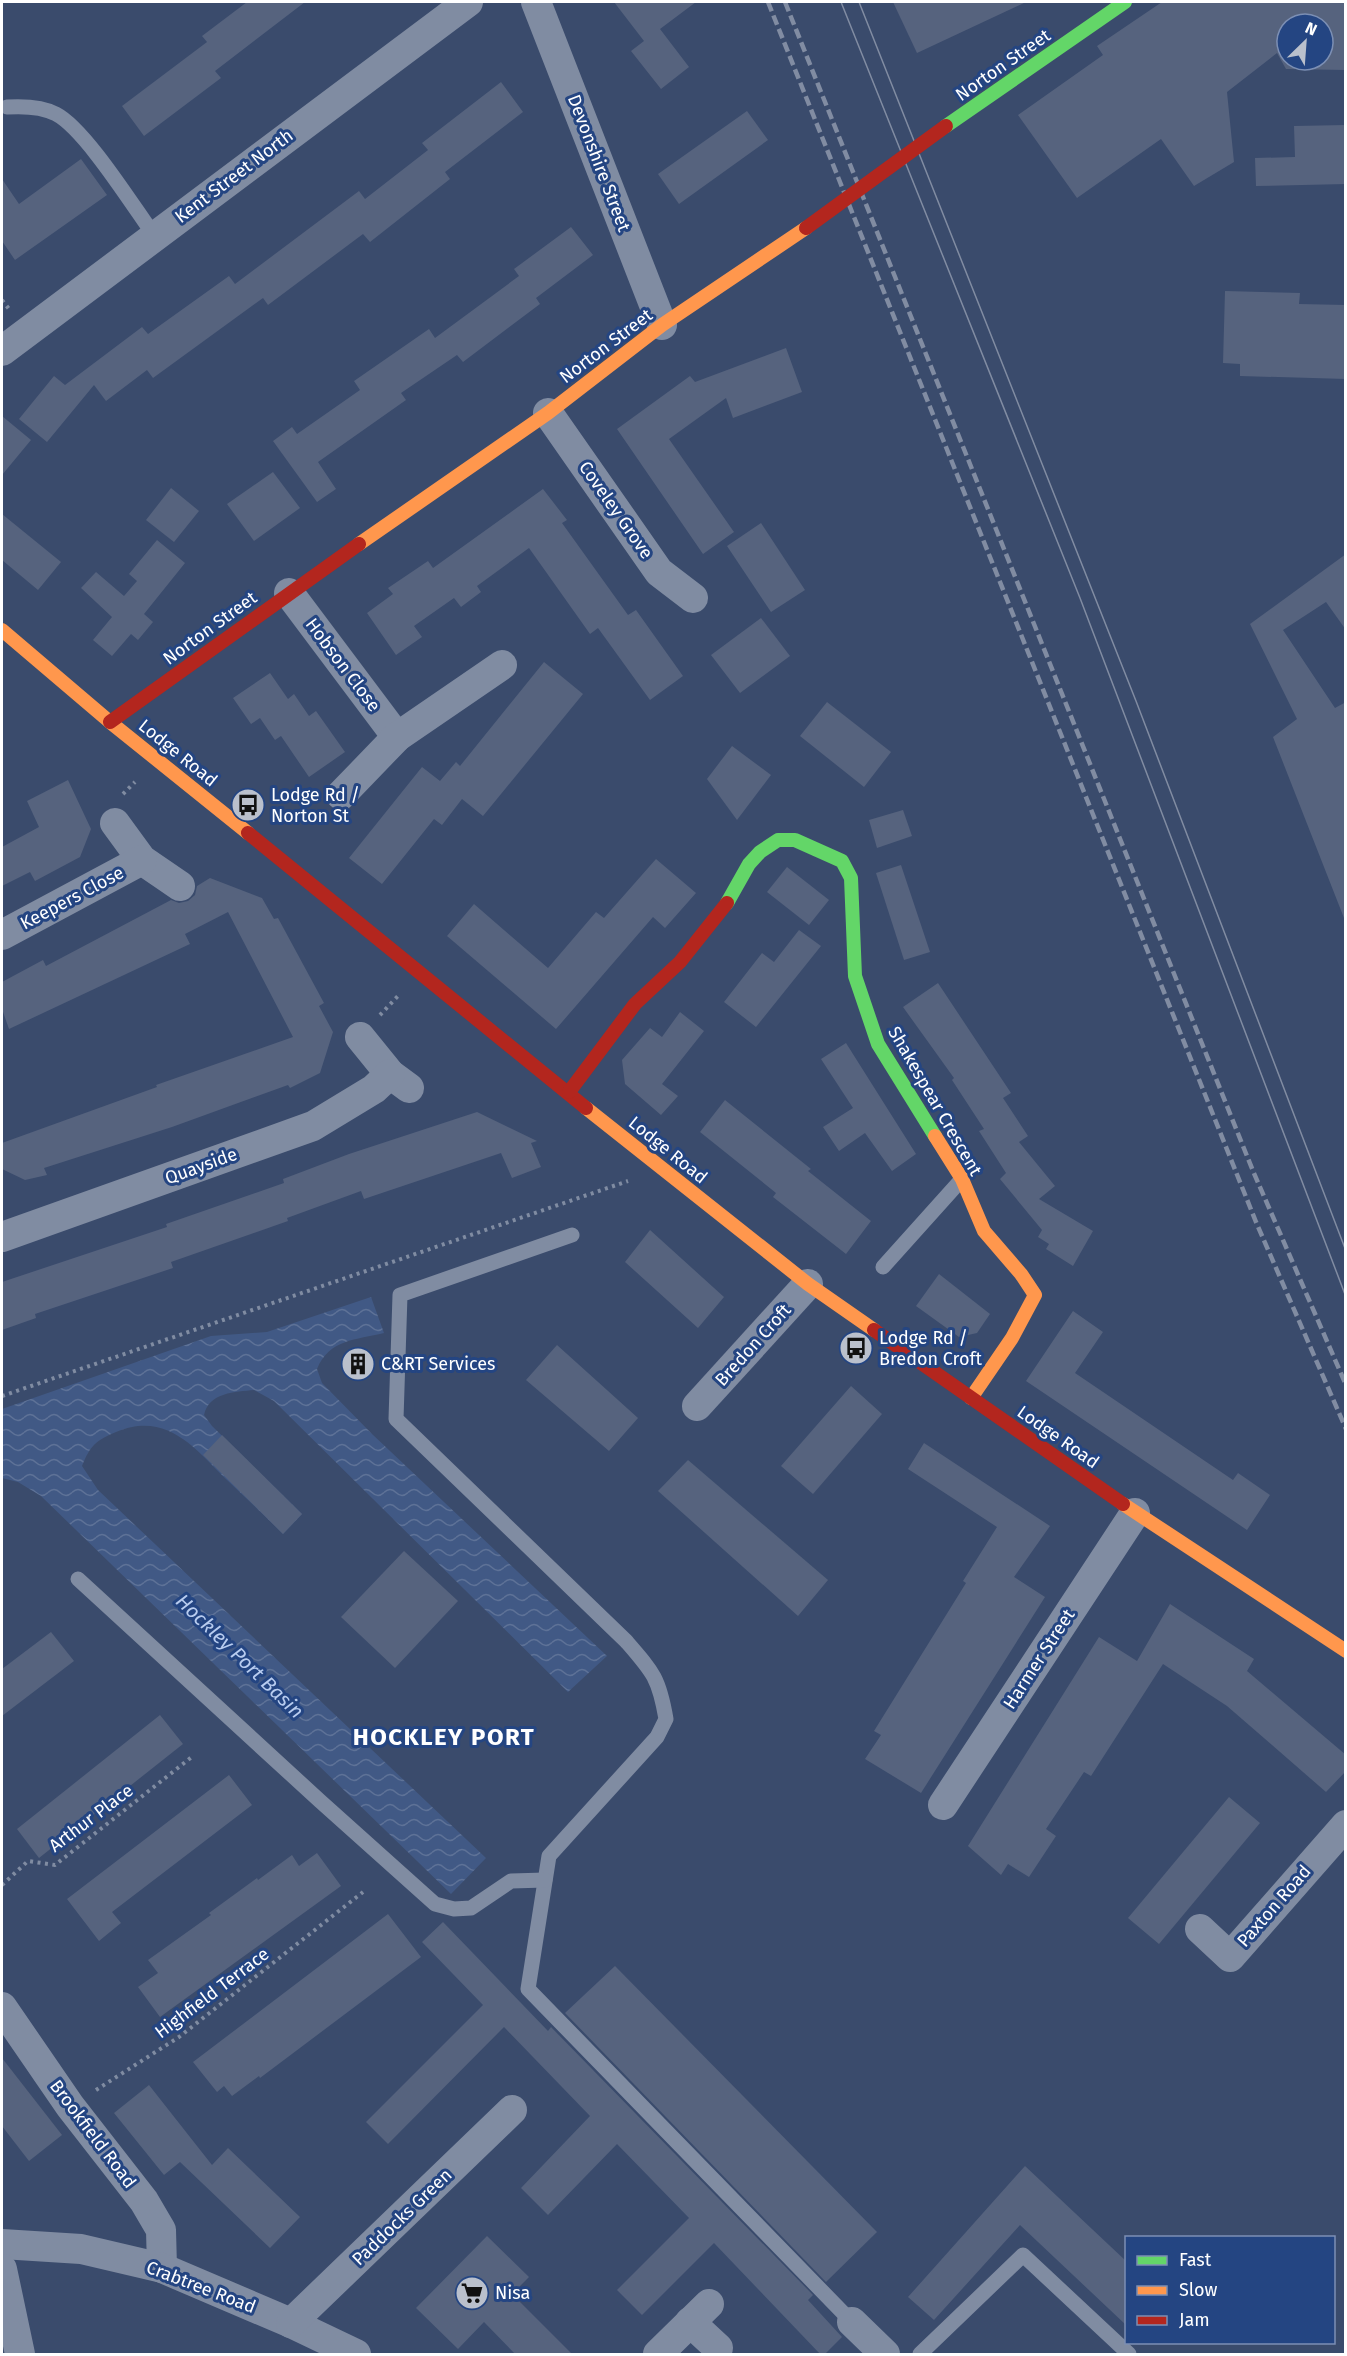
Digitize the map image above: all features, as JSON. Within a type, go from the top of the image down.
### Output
[{"type":"street","name":"Kent Street North","points":[[2,351],[468,2]]},
{"type":"street","name":"Devonshire Street","points":[[536,2],[662,325]]},
{"type":"street","name":"Norton Street","points":[[110,722],[289,593],[548,413],[662,325],[806,228],[1116,4]]},
{"type":"street","name":"Coveley Grove","points":[[548,413],[659,572],[693,598]]},
{"type":"street","name":"Hobson Close","points":[[289,593],[397,737]]},
{"type":"street","name":"Lodge Road","points":[[2,630],[110,722],[661,1168],[808,1284],[1135,1513],[1346,1651]]},
{"type":"street","points":[[341,795],[397,737],[502,665]]},
{"type":"street","name":"Keepers Close","points":[[115,823],[142,860],[180,886]]},
{"type":"street","name":"Shakespear Crescent","points":[[569,1092],[635,1004],[680,962],[731,897],[749,864],[760,852],[778,840],[795,840],[842,861],[851,878],[855,976],[878,1044],[962,1179],[984,1231],[1021,1274],[1035,1295],[1012,1338],[971,1398]]},
{"type":"street","name":"Keepers Close","points":[[2,935],[142,860]]},
{"type":"street","name":"Quayside","points":[[2,1237],[313,1126],[374,1089],[400,1081],[360,1037]]},
{"type":"street","name":"Bredon Croft","points":[[698,1406],[808,1284]]},
{"type":"street","name":"Harmer Street","points":[[943,1805],[1135,1513]]},
{"type":"street","name":"Paxton Road","points":[[1200,1929],[1230,1957],[1346,1825]]},
{"type":"street","name":"Brookfield Road","points":[[2,2007],[70,2106],[144,2201],[160,2230],[162,2268]]},
{"type":"street","name":"Paddocks Green","points":[[291,2323],[512,2110]]},
{"type":"street","name":"Crabtree Road","points":[[2,2244],[81,2250],[162,2268],[291,2323],[356,2355]]},
{"type":"street","points":[[2,2269],[20,2355]]},
{"type":"street","points":[[658,2355],[699,2313],[718,2348]]},
{"type":"street","points":[[852,2322],[885,2355]]},
{"type":"lane","points":[[7,107],[32,106],[57,114],[82,136],[154,236]]},
{"type":"lane","points":[[883,1267],[962,1179]]},
{"type":"lane","points":[[572,1234],[400,1295],[396,1419],[626,1641],[649,1667],[659,1684],[666,1719],[657,1737],[549,1856],[528,1989],[852,2322]]},
{"type":"lane","points":[[78,1579],[435,1904],[454,1909],[471,1908],[511,1881],[545,1880]]},
{"type":"lane","points":[[921,2355],[1023,2255],[1129,2355]]},
{"type":"path","points":[[115,823],[112,806],[158,759]]},
{"type":"path","points":[[360,1037],[420,971]]},
{"type":"path","points":[[2,1396],[612,1188],[661,1168]]},
{"type":"path","name":"Arthur Place","points":[[2,1885],[28,1861],[55,1865],[193,1756]]},
{"type":"path","name":"Highfield Terrace","points":[[70,2106],[179,2037],[363,1892]]},
{"type":"water","name":"Hockley Port Basin","points":[[371,1297],[384,1333],[336,1346],[322,1359],[317,1369],[322,1383],[372,1434],[607,1656],[568,1692],[274,1401],[254,1390],[231,1393],[217,1398],[207,1407],[204,1415],[212,1426],[302,1514],[283,1534],[202,1455],[178,1436],[164,1429],[150,1426],[134,1427],[109,1435],[94,1444],[82,1466],[98,1490],[486,1858],[451,1894],[41,1496],[18,1482],[2,1478],[2,1409],[211,1336],[267,1332]]},
{"type":"building","points":[[247,2],[305,2],[215,71],[221,78],[144,136],[122,106],[207,42],[202,36]]},
{"type":"building","points":[[614,2],[696,2],[660,29],[689,67],[661,89],[631,51],[644,41]]},
{"type":"building","points":[[893,2],[1026,2],[917,53]]},
{"type":"building","points":[[1162,2],[1346,2],[1346,70],[1335,70],[1335,12],[1275,12],[1275,55],[1227,92],[1234,162],[1194,186],[1161,139],[1077,198],[1018,115],[1103,55],[1097,46]]},
{"type":"building","points":[[501,82],[523,112],[445,172],[450,179],[370,242],[363,234],[268,305],[263,298],[153,378],[147,370],[106,401],[94,385],[47,442],[19,419],[54,376],[65,385],[142,327],[148,334],[229,276],[235,284],[359,191],[365,199],[428,150],[422,143]]},
{"type":"building","points":[[747,111],[768,140],[679,204],[658,174]]},
{"type":"building","points":[[1346,125],[1346,184],[1256,186],[1255,158],[1295,157],[1294,126]]},
{"type":"building","points":[[81,159],[107,195],[15,260],[2,241],[2,179],[19,204]]},
{"type":"building","points":[[571,227],[593,255],[536,298],[540,304],[463,362],[457,355],[401,393],[406,400],[318,462],[336,489],[317,502],[273,441],[292,427],[297,434],[360,390],[354,381],[429,329],[435,338],[519,276],[514,269]]},
{"type":"building","points":[[1225,291],[1300,293],[1299,304],[1346,305],[1346,379],[1240,376],[1240,364],[1223,363]]},
{"type":"building","points":[[786,348],[802,392],[733,418],[726,398],[669,439],[734,532],[703,554],[617,429],[690,376],[695,382]]},
{"type":"building","points":[[2,416],[31,440],[2,475]]},
{"type":"building","points":[[273,472],[300,508],[254,541],[227,504]]},
{"type":"building","points":[[171,488],[199,511],[174,542],[146,520]]},
{"type":"building","points":[[543,489],[567,520],[562,523],[628,615],[636,610],[683,676],[650,700],[598,628],[590,634],[529,548],[477,586],[481,592],[461,607],[454,598],[414,626],[422,637],[396,655],[367,613],[393,594],[388,588],[428,561],[433,568]]},
{"type":"building","points":[[2,514],[61,562],[38,590],[2,560]]},
{"type":"building","points":[[761,523],[805,590],[771,612],[727,546]]},
{"type":"building","points":[[157,540],[185,563],[144,614],[153,622],[138,640],[131,634],[112,656],[93,640],[112,617],[81,588],[96,572],[124,596],[137,581],[129,574]]},
{"type":"building","points":[[1346,554],[1346,630],[1326,602],[1283,630],[1335,708],[1346,702],[1346,918],[1344,918],[1273,737],[1297,719],[1250,624]]},
{"type":"building","points":[[761,618],[790,656],[740,693],[711,655]]},
{"type":"building","points":[[544,662],[583,694],[483,816],[462,799],[442,825],[434,819],[382,884],[349,858],[422,767],[440,781],[456,762],[460,766]]},
{"type":"building","points":[[270,673],[288,699],[294,694],[309,716],[316,711],[345,752],[309,777],[281,736],[275,740],[260,718],[251,724],[233,698]]},
{"type":"building","points":[[827,702],[891,752],[864,787],[800,736]]},
{"type":"building","points":[[732,746],[771,775],[737,820],[707,779]]},
{"type":"building","points":[[68,780],[91,829],[80,857],[35,881],[30,872],[2,886],[2,847],[39,827],[27,801]]},
{"type":"building","points":[[903,810],[912,836],[877,848],[869,820]]},
{"type":"building","points":[[656,859],[696,893],[665,928],[653,917],[556,1029],[447,936],[474,904],[548,968],[596,912],[604,918]]},
{"type":"building","points":[[901,865],[930,952],[904,960],[876,873]]},
{"type":"building","points":[[787,867],[829,900],[809,925],[767,892]]},
{"type":"building","points":[[210,878],[262,898],[274,919],[278,918],[324,1003],[319,1006],[333,1032],[320,1073],[290,1088],[288,1085],[172,1127],[44,1168],[47,1175],[25,1180],[2,1169],[2,1143],[293,1037],[228,912],[185,934],[190,944],[9,1029],[2,1009],[2,982],[43,960],[46,966],[171,900],[179,903],[188,901],[195,895],[197,886]]},
{"type":"building","points":[[799,930],[821,946],[756,1027],[724,1002],[762,953],[774,962]]},
{"type":"building","points":[[938,983],[1011,1093],[1003,1098],[1028,1136],[1019,1142],[1055,1186],[1039,1199],[1093,1231],[1073,1266],[1046,1249],[1049,1244],[1038,1237],[1042,1230],[1000,1179],[1006,1173],[979,1131],[984,1129],[952,1080],[954,1078],[903,1007]]},
{"type":"building","points":[[680,1012],[704,1031],[662,1084],[678,1096],[661,1115],[625,1084],[622,1060],[650,1028],[662,1037]]},
{"type":"building","points":[[846,1043],[916,1154],[892,1171],[865,1133],[839,1151],[823,1127],[853,1108],[821,1059]]},
{"type":"building","points":[[725,1100],[871,1221],[846,1254],[773,1197],[776,1193],[700,1132]]},
{"type":"building","points":[[477,1112],[537,1141],[531,1143],[541,1167],[512,1178],[501,1153],[364,1199],[361,1191],[287,1218],[288,1221],[171,1262],[173,1268],[35,1314],[36,1318],[2,1330],[2,1282],[167,1227],[166,1224],[284,1183],[283,1179],[349,1154]]},
{"type":"building","points":[[650,1230],[724,1297],[698,1328],[625,1262]]},
{"type":"building","points":[[939,1274],[990,1314],[977,1333],[959,1337],[916,1306]]},
{"type":"building","points":[[1073,1311],[1103,1332],[1075,1373],[1233,1480],[1238,1473],[1270,1495],[1247,1530],[1026,1381]]},
{"type":"building","points":[[557,1345],[638,1418],[609,1451],[526,1380]]},
{"type":"building","points":[[851,1386],[882,1414],[813,1494],[781,1466]]},
{"type":"building","points":[[222,1435],[302,1514],[283,1534],[203,1455]]},
{"type":"building","points":[[924,1443],[1050,1526],[1014,1577],[1045,1597],[921,1793],[865,1759],[881,1735],[874,1731],[966,1583],[963,1581],[997,1527],[908,1469]]},
{"type":"building","points":[[688,1460],[828,1580],[798,1616],[658,1491]]},
{"type":"building","points":[[404,1551],[458,1601],[395,1668],[341,1617]]},
{"type":"building","points":[[1170,1604],[1254,1659],[1247,1671],[1346,1755],[1346,1771],[1326,1792],[1227,1706],[1163,1664],[1091,1776],[1084,1772],[1046,1829],[1056,1836],[1029,1877],[1008,1864],[1001,1875],[968,1846],[1099,1637],[1137,1661]]},
{"type":"building","points":[[51,1632],[74,1661],[2,1716],[2,1669]]},
{"type":"building","points":[[160,1715],[183,1744],[39,1858],[17,1829]]},
{"type":"building","points":[[229,1775],[252,1805],[112,1912],[121,1923],[99,1941],[67,1899]]},
{"type":"building","points":[[1229,1797],[1260,1823],[1159,1944],[1128,1918]]},
{"type":"building","points":[[317,1853],[341,1886],[160,2017],[138,1987],[158,1973],[148,1960],[211,1915],[209,1913],[257,1878],[258,1880],[292,1855],[299,1866]]},
{"type":"building","points":[[388,1914],[421,1957],[260,2078],[259,2076],[232,2096],[224,2086],[217,2092],[193,2062]]},
{"type":"building","points":[[443,1922],[548,2031],[551,2027],[813,2295],[808,2300],[842,2337],[824,2355],[821,2355],[714,2243],[642,2315],[617,2290],[689,2218],[617,2144],[548,2215],[521,2188],[590,2116],[504,2027],[388,2144],[366,2122],[483,2005],[422,1942]]},
{"type":"building","points":[[615,1966],[877,2232],[826,2282],[565,2013]]},
{"type":"building","points":[[2,2058],[62,2135],[29,2161],[2,2126]]},
{"type":"building","points":[[149,2085],[212,2165],[228,2148],[300,2217],[270,2248],[180,2162],[164,2175],[114,2113]]},
{"type":"building","points":[[1025,2166],[1125,2260],[1125,2324],[1020,2225],[934,2320],[908,2297]]},
{"type":"building","name":"Nisa","points":[[487,2236],[529,2277],[512,2294],[573,2355],[516,2355],[484,2322],[458,2349],[416,2308]]},
{"type":"tram line","points":[[841,2],[1080,598],[1346,1297]]},
{"type":"tram line","points":[[859,2],[1136,701],[1346,1251]]},
{"type":"railway","points":[[768,2],[1256,1222],[1346,1429]]},
{"type":"railway","points":[[785,2],[1253,1171],[1346,1385]]},
{"type":"traffic: fast","points":[[946,126],[1125,2]]},
{"type":"traffic: fast","points":[[727,903],[749,864],[760,852],[778,840],[795,840],[842,861],[851,878],[855,976],[878,1044],[935,1136]]},
{"type":"traffic: slow","points":[[359,544],[548,413],[662,325],[806,228]]},
{"type":"traffic: slow","points":[[2,630],[110,722],[248,833]]},
{"type":"traffic: slow","points":[[586,1108],[808,1284],[874,1330]]},
{"type":"traffic: slow","points":[[935,1136],[962,1179],[984,1231],[1021,1274],[1035,1295],[1012,1338],[971,1398]]},
{"type":"traffic: slow","points":[[1123,1504],[1346,1651]]},
{"type":"traffic: jam","points":[[806,228],[946,126]]},
{"type":"traffic: jam","points":[[110,722],[359,544]]},
{"type":"traffic: jam","points":[[248,833],[586,1108]]},
{"type":"traffic: jam","points":[[569,1092],[635,1004],[680,962],[727,903]]},
{"type":"traffic: jam","points":[[874,1330],[1123,1504]]},
{"type":"place","name":"Lodge Rd / Norton St","points":[[248,805]]},
{"type":"place","name":"Lodge Rd / Bredon Croft","points":[[856,1348]]},
{"type":"place","name":"C&RT Services","points":[[358,1364]]},
{"type":"place","name":"Nisa","points":[[472,2293]]},
{"type":"district","name":"HOCKLEY PORT","points":[[444,1737]]}]
